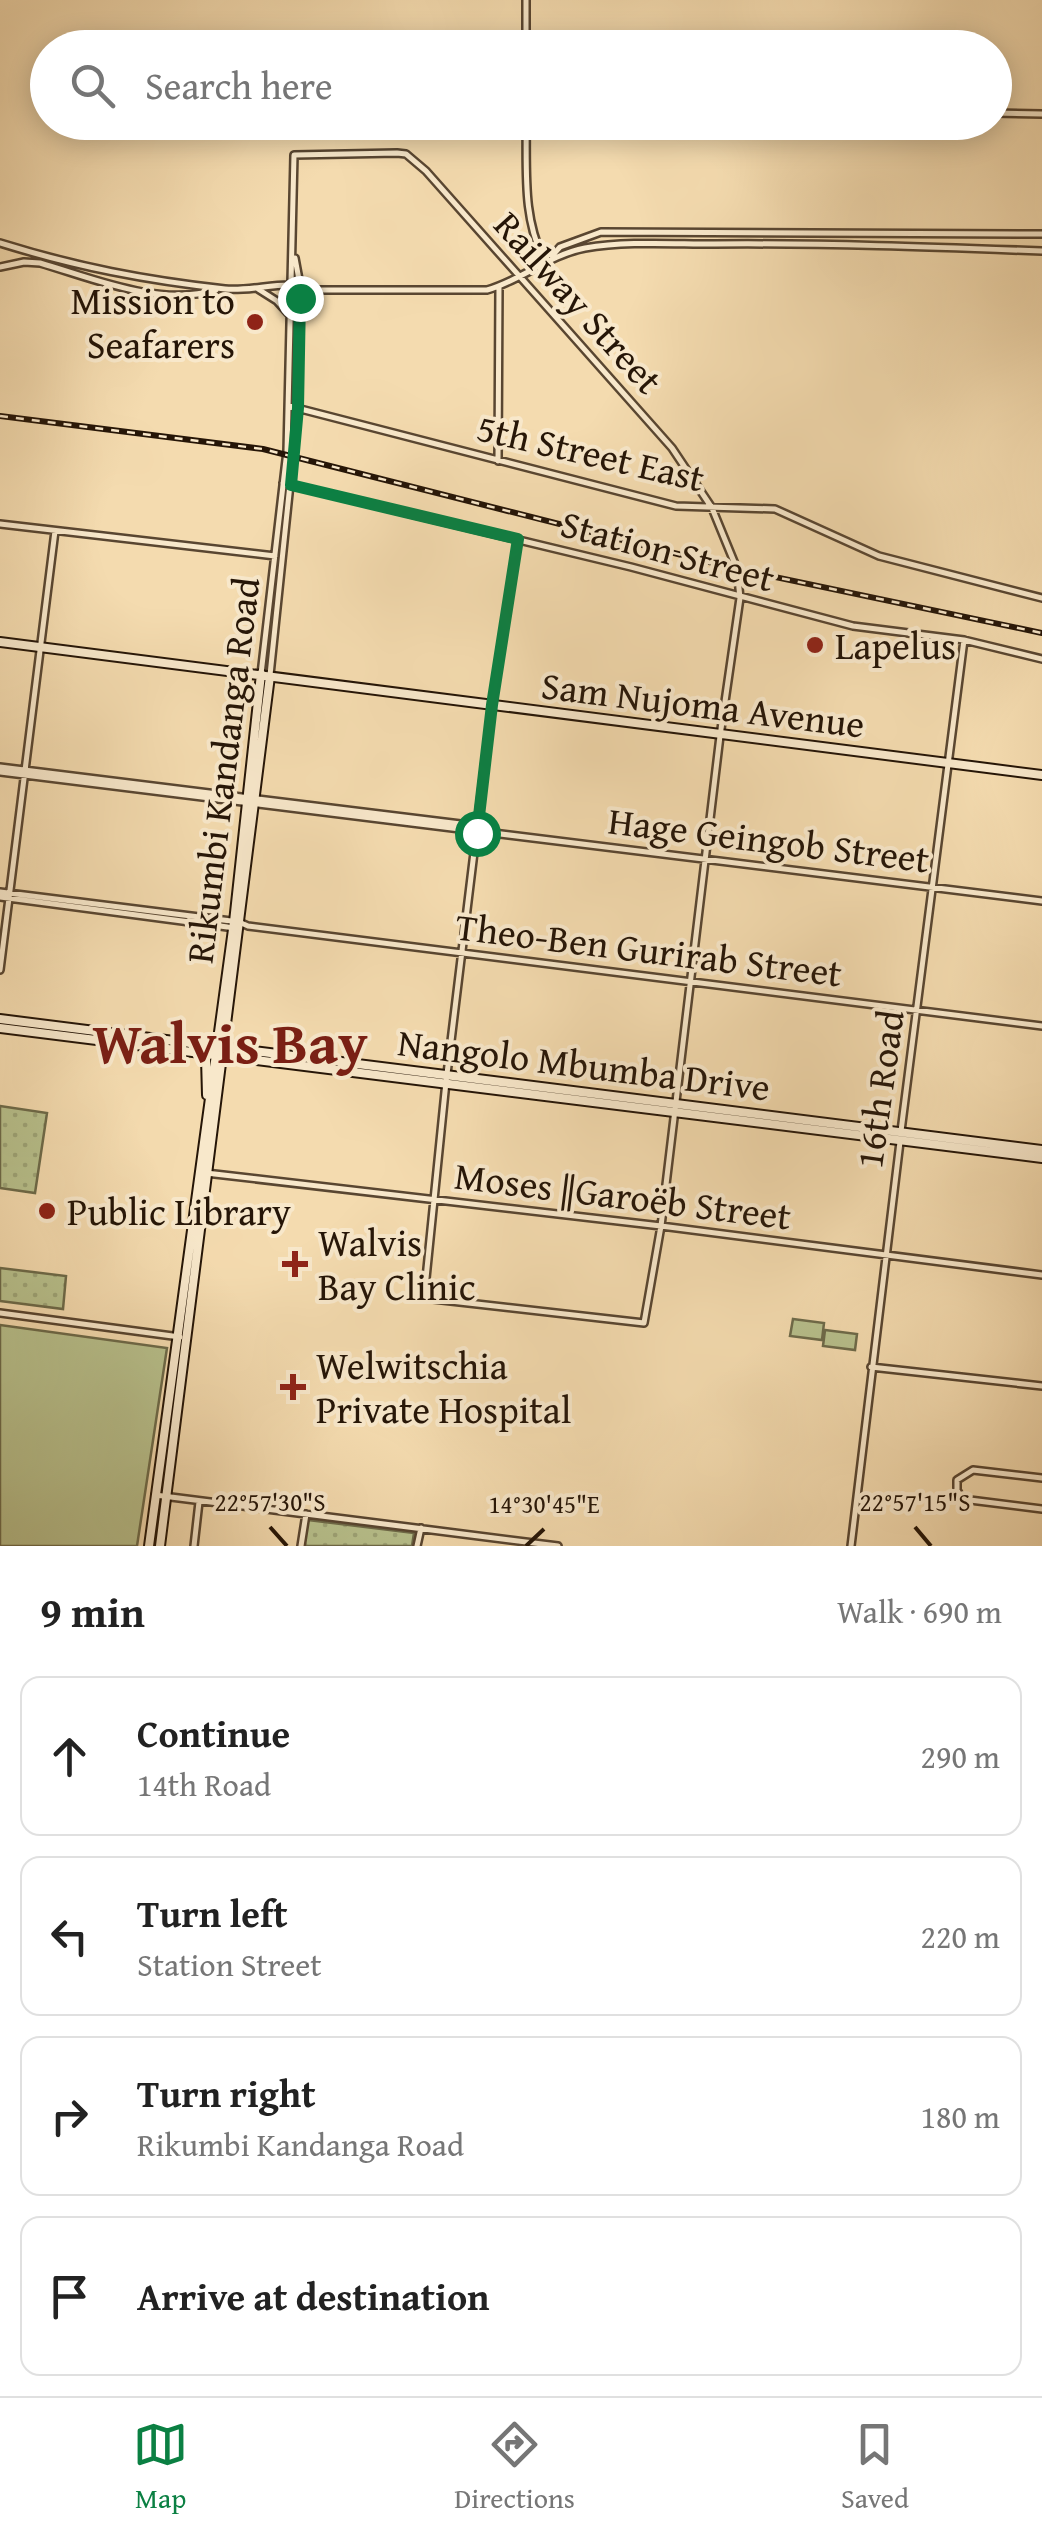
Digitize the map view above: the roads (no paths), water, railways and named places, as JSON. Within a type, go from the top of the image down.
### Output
[{"type":"main road","name":"Sam Nujoma Avenue","points":[[0,642],[1042,775]]},
{"type":"main road","name":"Rikumbi Kandanga Road","points":[[149,1546],[186,1338],[265,675]]},
{"type":"main road","name":"Nangolo Mbumba Drive","points":[[0,1020],[901,1136],[1042,1158]]},
{"type":"main road","name":"Nangolo Mbumba Drive","points":[[0,1028],[199,1052],[219,1050]]},
{"type":"main road","name":"Rikumbi Kandanga Road","points":[[160,1546],[160,1497],[176,1336],[203,1173],[208,1099],[219,1050]]},
{"type":"main road","points":[[199,1052],[206,1058],[204,1089],[208,1099]]},
{"type":"main road","name":"Nangolo Mbumba Drive","points":[[901,1136],[1042,1150]]},
{"type":"street","points":[[526,0],[526,30]]},
{"type":"street","points":[[1012,113],[1042,114]]},
{"type":"street","points":[[526,140],[531,231],[548,260]]},
{"type":"street","name":"Railway Street","points":[[294,256],[294,155],[406,154],[426,171],[672,448],[712,508],[735,560],[740,598],[704,857],[662,1226],[647,1316],[639,1324],[424,1298],[434,1201]]},
{"type":"street","points":[[548,260],[560,247],[601,232],[1042,234]]},
{"type":"street","points":[[922,248],[923,234]]},
{"type":"street","points":[[978,234],[978,249]]},
{"type":"street","points":[[0,243],[91,270],[143,280],[220,288],[300,285],[316,290],[487,290],[574,250],[615,244],[1042,252]]},
{"type":"street","points":[[294,256],[300,285]]},
{"type":"street","points":[[290,285],[294,256]]},
{"type":"street","points":[[0,267],[40,263],[162,295],[201,294],[220,288]]},
{"type":"street","name":"Rikumbi Kandanga Road","points":[[265,675],[289,406],[290,285]]},
{"type":"street","name":"Rikumbi Kandanga Road","points":[[265,675],[284,557],[298,408],[300,285]]},
{"type":"street","points":[[498,461],[500,286]]},
{"type":"street","points":[[257,288],[277,300],[290,316]]},
{"type":"street","points":[[273,288],[300,298],[316,290]]},
{"type":"street","name":"5th Street East","points":[[289,406],[676,506],[775,509],[879,556],[1042,598]]},
{"type":"street","name":"Station Street","points":[[283,483],[853,626],[964,640],[1042,660]]},
{"type":"street","points":[[0,524],[284,557]]},
{"type":"street","points":[[0,970],[54,531]]},
{"type":"street","points":[[434,1201],[492,705],[518,539]]},
{"type":"street","name":"16th Road","points":[[850,1546],[964,640]]},
{"type":"street","name":"Hage Geingob Street","points":[[0,769],[1042,901]]},
{"type":"street","name":"Theo-Ben Gurirab Street","points":[[0,894],[1042,1026]]},
{"type":"street","name":"Moses ǁGaroëb Street","points":[[203,1173],[1042,1275]]},
{"type":"street","points":[[0,1313],[186,1338]]},
{"type":"street","points":[[871,1367],[1042,1386]]},
{"type":"street","points":[[1042,1478],[974,1470],[958,1480],[957,1490],[962,1498],[978,1503],[1042,1510]]},
{"type":"street","points":[[160,1497],[558,1546]]},
{"type":"street","points":[[194,1546],[199,1502]]},
{"type":"street","points":[[300,1546],[306,1514]]},
{"type":"street","points":[[417,1546],[421,1528]]},
{"type":"railway","points":[[0,416],[263,449],[737,569],[1042,633]]},
{"type":"place","name":"Mission to Seafarers","points":[[255,322]]},
{"type":"place","name":"Lapelus","points":[[815,645]]},
{"type":"place","name":"Public Library","points":[[47,1211]]},
{"type":"place","name":"Walvis Bay Clinic","points":[[295,1264]]},
{"type":"place","name":"Welwitschia Private Hospital","points":[[293,1387]]},
{"type":"district","name":"Walvis Bay","points":[[230,1041]]}]
